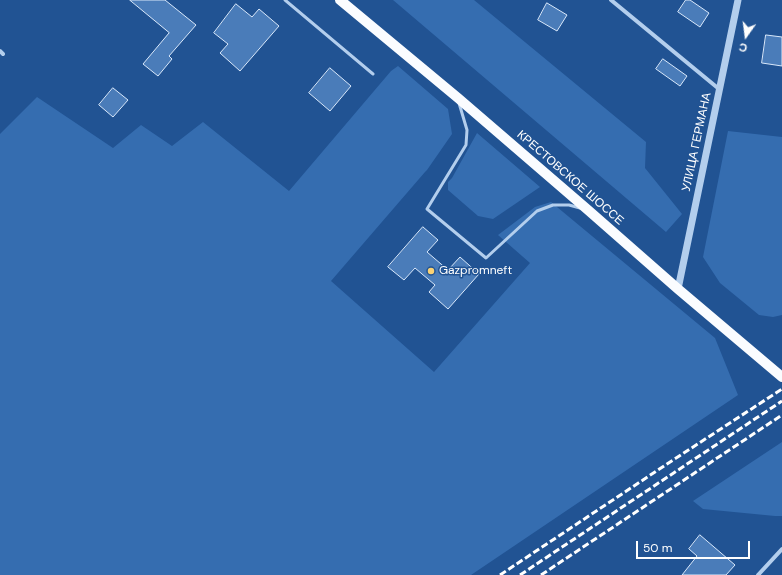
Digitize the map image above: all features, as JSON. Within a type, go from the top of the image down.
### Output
[{"type":"main road","name":"КРЕСТОВСКОЕ ШОССЕ","points":[[340,0],[458,98],[782,377]]},
{"type":"street","points":[[611,0],[720,89]]},
{"type":"street","name":"УЛИЦА ГЕРМАНА","points":[[678,289],[738,0]]},
{"type":"street","points":[[758,575],[782,549]]},
{"type":"lane","points":[[286,0],[373,74]]},
{"type":"lane","points":[[458,98],[467,130],[466,145],[427,209],[486,258],[537,211],[553,205],[569,205],[588,210]]},
{"type":"shaded area","points":[[393,0],[474,0],[646,142],[645,168],[682,214],[666,232]]},
{"type":"shaded area","points":[[398,66],[448,109],[452,134],[427,170],[331,281],[434,372],[530,263],[498,235],[535,207],[551,202],[715,338],[738,395],[471,575],[0,575],[0,134],[37,97],[113,148],[141,125],[172,146],[203,122],[289,191],[391,71]]},
{"type":"shaded area","points":[[728,131],[782,137],[782,315],[773,317],[759,315],[720,283],[703,257]]},
{"type":"shaded area","points":[[477,133],[540,187],[493,219],[478,216],[448,190],[448,182],[452,178]]},
{"type":"shaded area","points":[[782,442],[782,516],[703,509],[693,501]]},
{"type":"building","points":[[130,0],[165,0],[196,25],[169,56],[172,59],[158,76],[143,64],[169,33]]},
{"type":"building","points":[[686,0],[690,0],[709,13],[700,27],[678,12]]},
{"type":"building","points":[[547,3],[567,15],[557,31],[538,20]]},
{"type":"building","points":[[236,4],[252,17],[259,9],[279,26],[240,71],[220,53],[228,44],[214,33]]},
{"type":"building","points":[[766,35],[782,37],[782,66],[762,63]]},
{"type":"building","points":[[663,59],[687,76],[680,86],[656,69]]},
{"type":"building","points":[[330,68],[351,86],[330,111],[309,93]]},
{"type":"building","points":[[113,88],[128,100],[113,117],[99,105]]},
{"type":"building","points":[[423,227],[438,240],[427,252],[448,270],[460,257],[479,274],[448,309],[429,292],[435,285],[415,268],[404,280],[388,267]]},
{"type":"building","points":[[700,535],[735,565],[726,575],[682,575],[697,556],[689,549]]},
{"type":"railway","points":[[500,575],[782,389]]},
{"type":"railway","points":[[520,575],[782,401]]},
{"type":"railway","points":[[541,575],[782,415]]},
{"type":"place","name":"Gazpromneft","points":[[431,271]]}]
